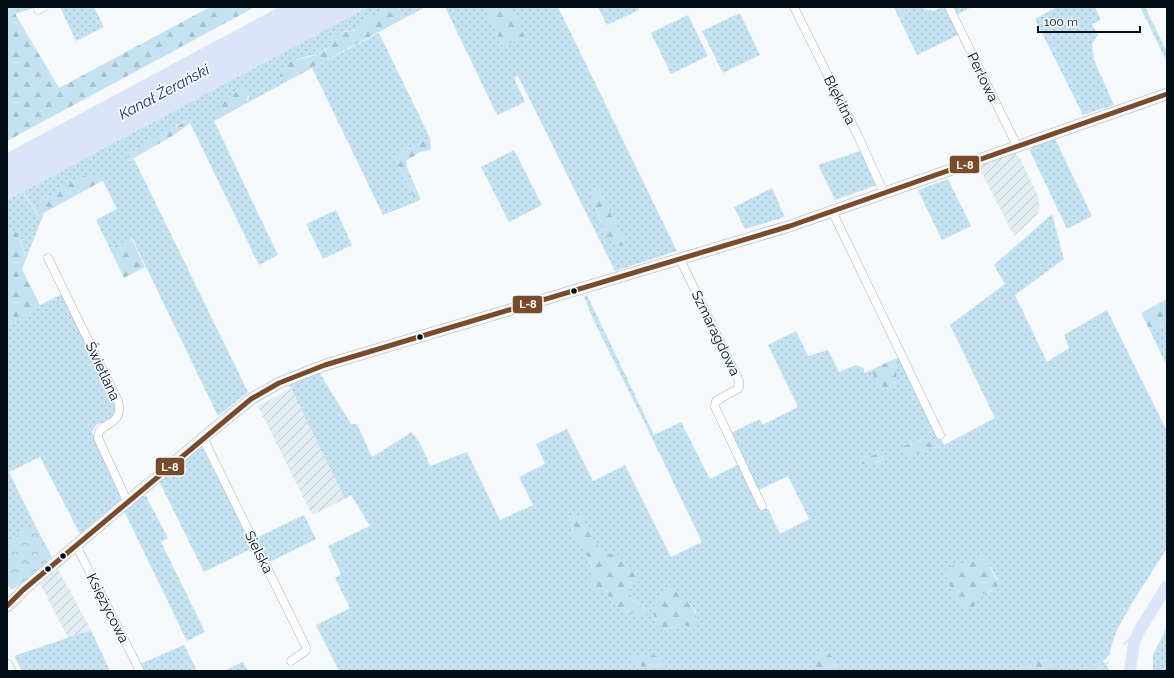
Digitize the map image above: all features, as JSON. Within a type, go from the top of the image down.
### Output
[{"type":"street","name":"Błękitna","points":[[794,7],[858,136],[884,193]]},
{"type":"street","name":"Perłowa","points":[[949,7],[1017,146]]},
{"type":"street","points":[[7,606],[23,590],[203,438],[264,391],[300,374],[403,341],[790,226],[1167,94]]},
{"type":"street","points":[[832,211],[940,435]]},
{"type":"street","name":"Świetlana","points":[[48,258],[118,401],[120,410],[117,418],[100,431],[98,438],[127,501]]},
{"type":"street","name":"Szmaragdowa","points":[[680,259],[739,381],[740,388],[716,401],[715,407],[762,506]]},
{"type":"street","name":"Sielska","points":[[203,438],[306,646],[306,650],[304,652],[291,661]]},
{"type":"street","name":"Księżycowa","points":[[76,545],[140,671]]},
{"type":"street","points":[[7,597],[23,590]]},
{"type":"street","points":[[7,665],[10,671]]},
{"type":"shaded area","points":[[1015,152],[1020,158],[1038,196],[1040,205],[1037,215],[1014,236],[978,165]]},
{"type":"shaded area","points":[[291,388],[345,499],[312,515],[258,406]]},
{"type":"shaded area","points":[[58,569],[91,630],[68,638],[40,584]]},
{"type":"green space","points":[[7,7],[11,7],[59,88],[210,7],[255,7],[7,141]]},
{"type":"green space","points":[[11,7],[37,7],[15,14]]},
{"type":"green space","points":[[60,7],[94,7],[104,27],[76,41]]},
{"type":"green space","points":[[368,7],[388,7],[377,15],[367,19],[357,30],[344,31],[334,37],[329,46],[317,54],[297,59],[281,77],[284,83],[247,103],[249,96],[240,89],[223,101],[218,111],[220,118],[214,121],[278,255],[259,265],[188,119],[159,136],[127,162],[134,159],[248,392],[218,416],[132,238],[110,249],[96,220],[117,209],[103,181],[100,182],[98,177],[91,174],[83,176],[38,203],[44,213],[26,259],[21,241],[10,229],[7,229],[7,200]]},
{"type":"green space","points":[[388,7],[399,7],[403,19],[284,83],[280,77],[282,70],[290,62],[312,56],[320,52],[327,48],[334,37],[339,33],[357,30],[367,19],[377,15]]},
{"type":"green space","points":[[399,7],[426,7],[403,19]]},
{"type":"green space","points":[[445,7],[484,7],[503,47],[525,36],[511,7],[558,7],[677,251],[615,271],[518,76],[514,78],[525,102],[497,115]],"holes":[[[599,189],[626,245],[619,246],[615,243],[602,224],[597,213],[596,206]]]},
{"type":"green space","points":[[484,7],[511,7],[525,36],[503,47]]},
{"type":"green space","points":[[598,7],[637,7],[639,10],[607,25]]},
{"type":"green space","points":[[894,7],[907,7],[904,18],[900,20]]},
{"type":"green space","points":[[907,7],[922,7],[923,9],[934,11],[941,7],[947,7],[960,34],[917,55],[900,20],[904,18]]},
{"type":"green space","points":[[952,7],[972,7],[956,15]]},
{"type":"green space","points":[[1057,7],[1095,7],[1101,20],[1092,24],[1098,35],[1092,44],[1094,60],[1114,105],[1083,115],[1035,19]]},
{"type":"green space","points":[[1140,7],[1145,7],[1167,52],[1167,62]]},
{"type":"green space","points":[[740,13],[760,55],[723,73],[702,31]]},
{"type":"green space","points":[[688,15],[708,56],[671,74],[651,33]]},
{"type":"green space","points":[[379,33],[430,138],[394,156],[416,202],[383,215],[312,68]]},
{"type":"green space","points":[[240,89],[248,92],[247,103],[220,118],[218,108],[223,101]]},
{"type":"green space","points":[[188,119],[190,123],[174,135],[127,162],[126,158],[132,151]]},
{"type":"green space","points":[[430,138],[431,150],[420,152],[406,161],[420,198],[420,200],[416,202],[394,156]]},
{"type":"green space","points":[[1055,139],[1092,216],[1067,229],[1030,151],[1032,146]]},
{"type":"green space","points":[[514,150],[542,205],[509,222],[481,167]]},
{"type":"green space","points":[[860,151],[877,185],[835,200],[818,165]]},
{"type":"green space","points":[[91,174],[97,176],[100,182],[44,213],[37,203],[83,176]]},
{"type":"green space","points":[[948,179],[971,226],[942,240],[918,190]]},
{"type":"green space","points":[[772,188],[785,217],[745,229],[734,207]]},
{"type":"green space","points":[[599,189],[626,245],[619,246],[607,239],[596,208],[591,202],[590,195]]},
{"type":"green space","points":[[336,210],[352,245],[323,259],[306,224]]},
{"type":"green space","points":[[1052,214],[1064,259],[1015,295],[1047,362],[1069,348],[1064,335],[1107,310],[1167,431],[1167,548],[1132,603],[1117,630],[1110,654],[1103,661],[1080,671],[1054,671],[1048,659],[1012,671],[837,671],[832,656],[815,662],[815,671],[339,671],[316,625],[350,608],[335,578],[341,574],[328,546],[370,526],[351,495],[345,499],[289,384],[319,372],[351,424],[357,424],[372,457],[412,432],[422,447],[430,466],[467,452],[500,520],[533,505],[519,477],[545,464],[536,444],[567,429],[593,481],[625,465],[671,557],[702,542],[595,323],[584,297],[587,295],[654,435],[681,422],[710,479],[739,464],[760,508],[768,509],[780,534],[809,519],[788,476],[759,490],[731,433],[760,419],[762,425],[798,407],[768,345],[796,331],[808,356],[828,350],[839,372],[856,365],[864,368],[864,373],[871,370],[882,389],[894,389],[896,370],[892,360],[900,357],[944,445],[995,418],[950,325],[1005,284],[994,265]],"holes":[[[923,439],[928,440],[934,448],[901,447]],[[882,452],[883,459],[877,463],[859,457],[871,456]],[[571,517],[591,535],[600,550],[606,553],[612,553],[624,560],[635,572],[632,586],[629,589],[630,594],[642,607],[646,614],[622,610],[613,603],[606,593],[598,592],[593,587],[590,582],[592,574],[590,561],[575,537],[571,525]],[[989,565],[998,580],[993,591],[982,594],[978,599],[961,605],[952,593],[948,579]],[[667,589],[676,591],[684,597],[696,612],[691,628],[680,624],[669,630],[656,624],[653,613],[655,605]],[[642,654],[654,655],[657,668],[650,667],[633,658]]]},
{"type":"green space","points":[[7,229],[14,230],[18,234],[26,259],[22,269],[40,305],[19,320],[7,325]]},
{"type":"green space","points":[[131,238],[145,267],[124,278],[110,249]]},
{"type":"green space","points":[[62,294],[116,402],[115,415],[110,420],[96,425],[92,432],[123,498],[80,534],[40,457],[9,472],[35,525],[7,541],[7,325],[19,320],[40,305]]},
{"type":"green space","points":[[1167,299],[1167,324],[1150,331],[1141,313]]},
{"type":"green space","points":[[1167,324],[1167,366],[1150,331]]},
{"type":"green space","points":[[892,360],[896,370],[897,387],[894,389],[882,389],[871,370]]},
{"type":"green space","points":[[923,439],[928,440],[934,448],[906,457],[901,447]]},
{"type":"green space","points":[[200,447],[203,449],[253,548],[204,572],[159,481]]},
{"type":"green space","points":[[883,452],[883,459],[871,465],[862,464],[859,457],[871,456]]},
{"type":"green space","points":[[143,495],[146,496],[168,538],[161,542],[205,632],[187,641],[124,511]]},
{"type":"green space","points":[[304,515],[316,539],[268,563],[256,538]]},
{"type":"green space","points":[[576,515],[582,517],[600,550],[606,553],[617,554],[635,572],[638,577],[638,582],[629,589],[630,594],[644,610],[646,614],[644,616],[621,610],[616,607],[606,593],[597,592],[591,588],[590,582],[592,565],[576,538],[571,526],[571,517]]},
{"type":"green space","points":[[35,525],[52,557],[26,581],[11,590],[7,584],[7,541]]},
{"type":"green space","points":[[981,557],[1000,582],[995,589],[982,594],[974,607],[961,605],[953,595],[950,588],[946,568]]},
{"type":"green space","points":[[667,589],[682,595],[690,604],[698,619],[695,628],[680,624],[668,630],[663,630],[656,624],[654,620],[654,604],[659,595]]},
{"type":"green space","points":[[1167,627],[1167,671],[1153,671],[1153,655]]},
{"type":"green space","points":[[91,630],[110,671],[22,671],[14,656]]},
{"type":"green space","points":[[184,645],[197,671],[144,671],[140,664]]},
{"type":"green space","points":[[825,652],[832,656],[837,671],[815,671],[815,662],[812,656]]},
{"type":"green space","points":[[642,654],[657,656],[663,663],[657,668],[644,667],[634,661],[633,658]]},
{"type":"green space","points":[[1048,659],[1054,671],[1012,671],[1014,670]]},
{"type":"green space","points":[[1103,661],[1110,671],[1080,671]]},
{"type":"green space","points":[[243,662],[248,671],[224,671]]},
{"type":"water","name":"Kanał Żerański","points":[[279,7],[368,7],[7,200],[7,153]]},
{"type":"waterway","points":[[23,191],[38,215]]},
{"type":"waterway","points":[[1130,671],[1134,642],[1140,629],[1167,586]]},
{"type":"waterway","points":[[1124,644],[1140,629]]},
{"type":"waterway","points":[[1095,671],[1108,662]]},
{"type":"transit line","name":"L-8","points":[[7,606],[23,590],[251,399],[279,383],[325,365],[790,226],[1167,94]]}]
